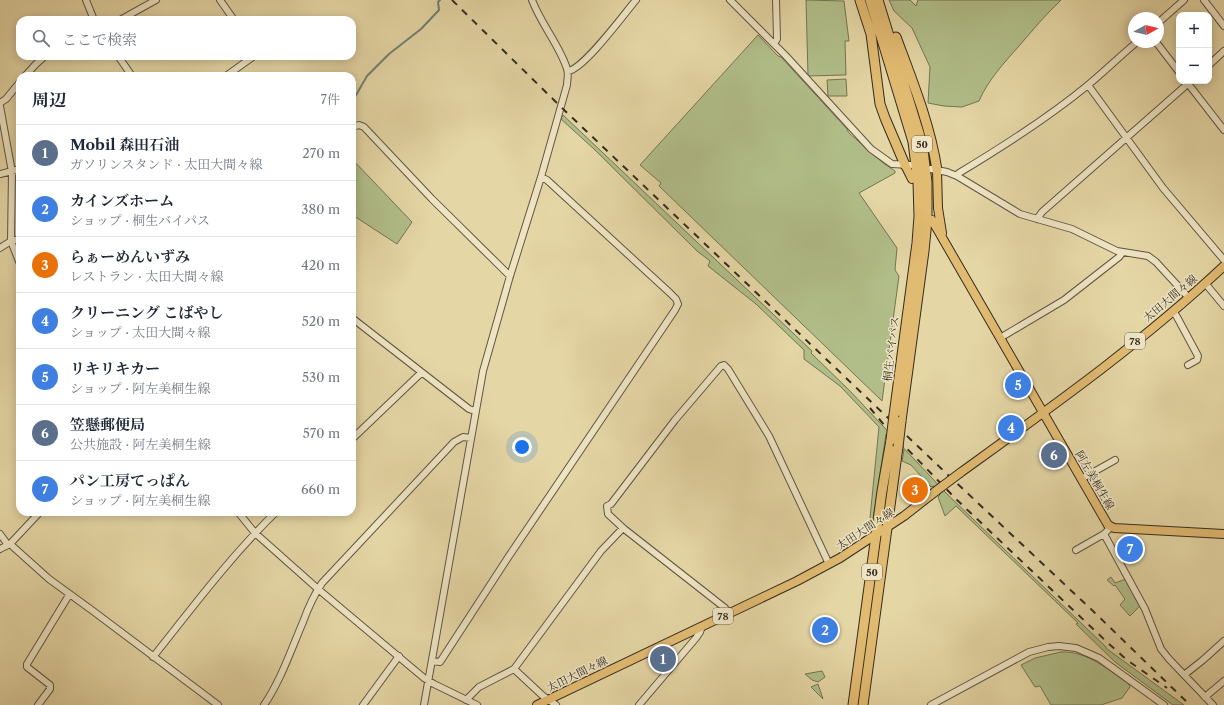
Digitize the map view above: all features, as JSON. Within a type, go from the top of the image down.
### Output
[{"type":"highway","name":"50","points":[[860,0],[871,34],[880,104],[885,118],[908,165]]},
{"type":"highway","name":"桐生バイパス","points":[[864,705],[898,447],[898,418],[919,216],[918,182],[913,142],[870,0]]},
{"type":"highway","name":"桐生バイパス","points":[[853,705],[891,440],[898,418],[924,251],[928,208],[925,162],[919,133],[878,0]]},
{"type":"highway","points":[[882,0],[921,106],[933,146],[934,169]]},
{"type":"main road","points":[[908,165],[912,179]]},
{"type":"main road","points":[[934,169],[938,208],[944,239]]},
{"type":"main road","name":"阿左美桐生線","points":[[932,220],[1110,528],[1224,534]]},
{"type":"main road","name":"太田大間々線","points":[[537,705],[797,581],[830,564],[888,528],[1103,368],[1189,298],[1224,266]]},
{"type":"street","points":[[86,0],[92,16]]},
{"type":"street","points":[[220,0],[231,16]]},
{"type":"street","points":[[424,705],[483,371],[566,90],[568,70],[539,17],[532,0]]},
{"type":"street","points":[[568,70],[574,69],[582,62],[620,21],[636,0]]},
{"type":"street","points":[[730,0],[774,44],[871,149],[888,162],[896,165],[908,165]]},
{"type":"street","points":[[774,44],[777,39],[776,0]]},
{"type":"street","points":[[1164,18],[1184,0]]},
{"type":"street","points":[[1204,0],[1224,26]]},
{"type":"street","points":[[127,16],[153,1]]},
{"type":"street","points":[[957,176],[959,173],[1019,136],[1088,85],[1130,48]]},
{"type":"street","points":[[1161,48],[1176,68]]},
{"type":"street","points":[[1212,62],[1224,51]]},
{"type":"street","points":[[29,72],[40,60]]},
{"type":"street","points":[[121,60],[129,72]]},
{"type":"street","points":[[232,72],[248,60]]},
{"type":"street","points":[[1037,219],[1042,212],[1127,138],[1186,84]]},
{"type":"street","points":[[1190,84],[1224,130]]},
{"type":"street","points":[[1088,85],[1175,203],[1224,260]]},
{"type":"street","points":[[16,87],[0,104],[12,172],[11,241],[16,254]]},
{"type":"street","points":[[356,125],[359,124],[364,127],[432,199],[510,276]]},
{"type":"street","points":[[934,169],[957,176],[1016,212],[1072,229],[1122,253],[1143,255],[1154,259],[1189,298]]},
{"type":"street","points":[[0,174],[16,170]]},
{"type":"street","points":[[432,661],[440,662],[509,556],[678,304],[676,299],[670,293],[547,180],[541,177]]},
{"type":"street","points":[[0,248],[11,241],[16,240]]},
{"type":"street","points":[[1000,338],[1064,300],[1119,257],[1122,253]]},
{"type":"street","points":[[1205,283],[1224,306]]},
{"type":"street","points":[[1173,311],[1198,356],[1197,360],[1188,365]]},
{"type":"street","points":[[356,321],[421,373],[469,409],[475,411]]},
{"type":"street","points":[[729,613],[725,608],[623,528],[608,514],[607,506],[611,504],[675,420],[724,365],[728,369],[769,436],[830,564]]},
{"type":"street","points":[[356,435],[421,373]]},
{"type":"street","points":[[264,705],[277,683],[306,613],[318,589],[454,442],[463,437],[471,438]]},
{"type":"street","points":[[1081,479],[1115,460]]},
{"type":"street","points":[[0,549],[9,545],[36,516]]},
{"type":"street","points":[[241,516],[255,533],[318,589],[428,681],[477,705]]},
{"type":"street","points":[[153,657],[202,595],[255,533],[272,516]]},
{"type":"street","points":[[466,700],[480,687],[514,669],[601,551],[623,528]]},
{"type":"street","points":[[1076,550],[1104,534],[1110,528]]},
{"type":"street","points":[[0,534],[9,545],[49,580],[93,611],[218,705]]},
{"type":"street","points":[[1104,534],[1145,610],[1161,649],[1213,705]]},
{"type":"street","points":[[38,705],[50,689],[50,685],[27,667],[27,664],[69,595]]},
{"type":"street","points":[[639,705],[696,638],[702,626]]},
{"type":"street","points":[[1184,674],[1203,660],[1224,641]]},
{"type":"street","points":[[931,705],[1029,652],[1059,646],[1076,648],[1099,658],[1164,705]]},
{"type":"street","points":[[362,705],[399,656]]},
{"type":"street","points":[[514,669],[543,696],[556,705]]},
{"type":"street","points":[[1206,697],[1224,681]]},
{"type":"green space","points":[[806,0],[844,1],[849,41],[845,41],[846,75],[808,76]]},
{"type":"green space","points":[[889,0],[910,0],[916,6],[918,0],[1061,0],[1002,65],[987,86],[979,101],[962,107],[928,103],[930,67],[912,28],[894,11]]},
{"type":"green space","points":[[758,35],[778,56],[781,57],[850,134],[875,157],[895,171],[895,173],[859,193],[897,248],[895,270],[899,276],[882,401],[659,186],[661,183],[640,165]]},
{"type":"green space","points":[[846,79],[847,96],[828,96],[827,80]]},
{"type":"green space","points":[[563,115],[812,351],[811,353],[850,391],[946,493],[1107,649],[1184,705],[1173,705],[1115,662],[1076,624],[1078,623],[956,506],[945,516],[938,497],[940,495],[934,486],[931,487],[911,465],[902,461],[904,450],[886,434],[873,520],[869,528],[879,427],[840,386],[804,359],[804,350],[756,304],[708,266],[710,261],[697,251],[594,149],[561,119]]},
{"type":"green space","points":[[356,163],[412,222],[397,244],[356,217]]},
{"type":"green space","points":[[1111,577],[1115,583],[1126,579],[1140,606],[1130,616],[1120,605],[1125,599],[1115,585],[1114,586],[1107,580]]},
{"type":"green space","points":[[1061,652],[1080,655],[1097,662],[1129,684],[1130,687],[1122,698],[1101,705],[1051,705],[1040,686],[1035,687],[1021,665],[1035,658]]},
{"type":"green space","points":[[822,671],[825,677],[818,682],[812,680],[805,674]]},
{"type":"green space","points":[[818,684],[823,699],[811,687]]},
{"type":"waterway","points":[[356,95],[367,76],[389,54],[421,29],[439,10],[438,2],[440,0]]},
{"type":"railway","points":[[452,0],[561,107],[1094,612],[1190,705]]},
{"type":"railway","points":[[870,408],[885,426],[957,500],[1108,643],[1127,660],[1167,688]]},
{"type":"place","name":"リキリキカー","points":[[1018,385]]},
{"type":"place","name":"クリーニング こばやし","points":[[1011,428]]},
{"type":"place","name":"笠懸郵便局","points":[[1054,455]]},
{"type":"place","name":"らぁーめんいずみ","points":[[915,490]]},
{"type":"place","name":"パン工房てっぱん","points":[[1130,549]]},
{"type":"place","name":"カインズホーム","points":[[825,630]]},
{"type":"place","name":"Mobil 森田石油","points":[[663,659]]}]
